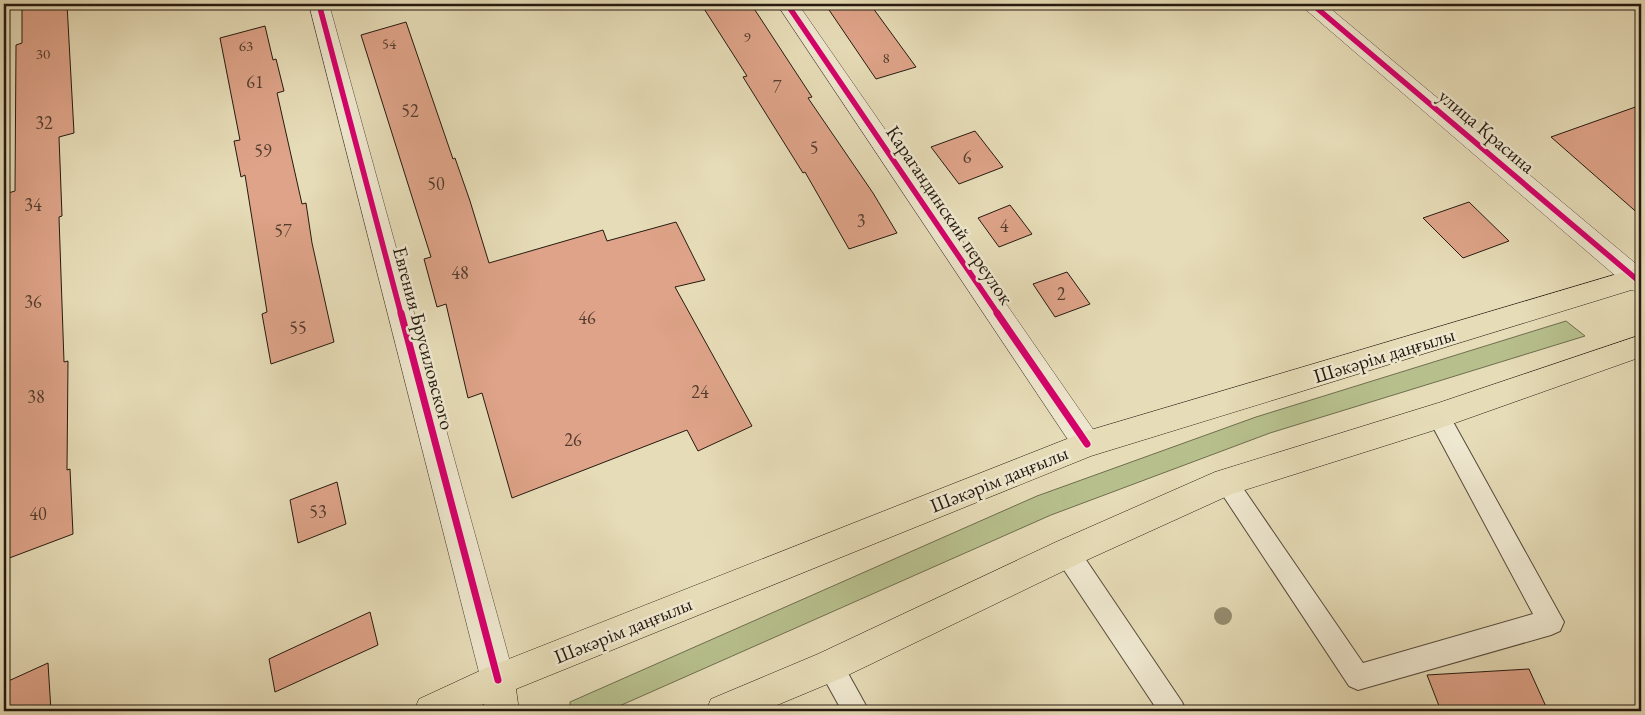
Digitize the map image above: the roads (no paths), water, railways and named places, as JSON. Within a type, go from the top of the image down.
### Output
[{"type":"main road","name":"Шәкәрім даңғылы","points":[[431,711],[500,696],[1087,444],[1640,279]]},
{"type":"main road","points":[[723,711],[830,666],[1067,553],[1226,482],[1438,416],[1641,346]]},
{"type":"street","name":"Евгения Брусиловского","points":[[319,4],[500,696]]},
{"type":"street","name":"Карагандинский переулок","points":[[787,4],[1087,444]]},
{"type":"street","name":"улица Красина","points":[[1312,4],[1640,279]]},
{"type":"lane","points":[[1226,482],[1358,677],[1550,622],[1438,416]]},
{"type":"lane","points":[[1067,553],[1173,711]]},
{"type":"lane","points":[[830,666],[856,711]]}]
